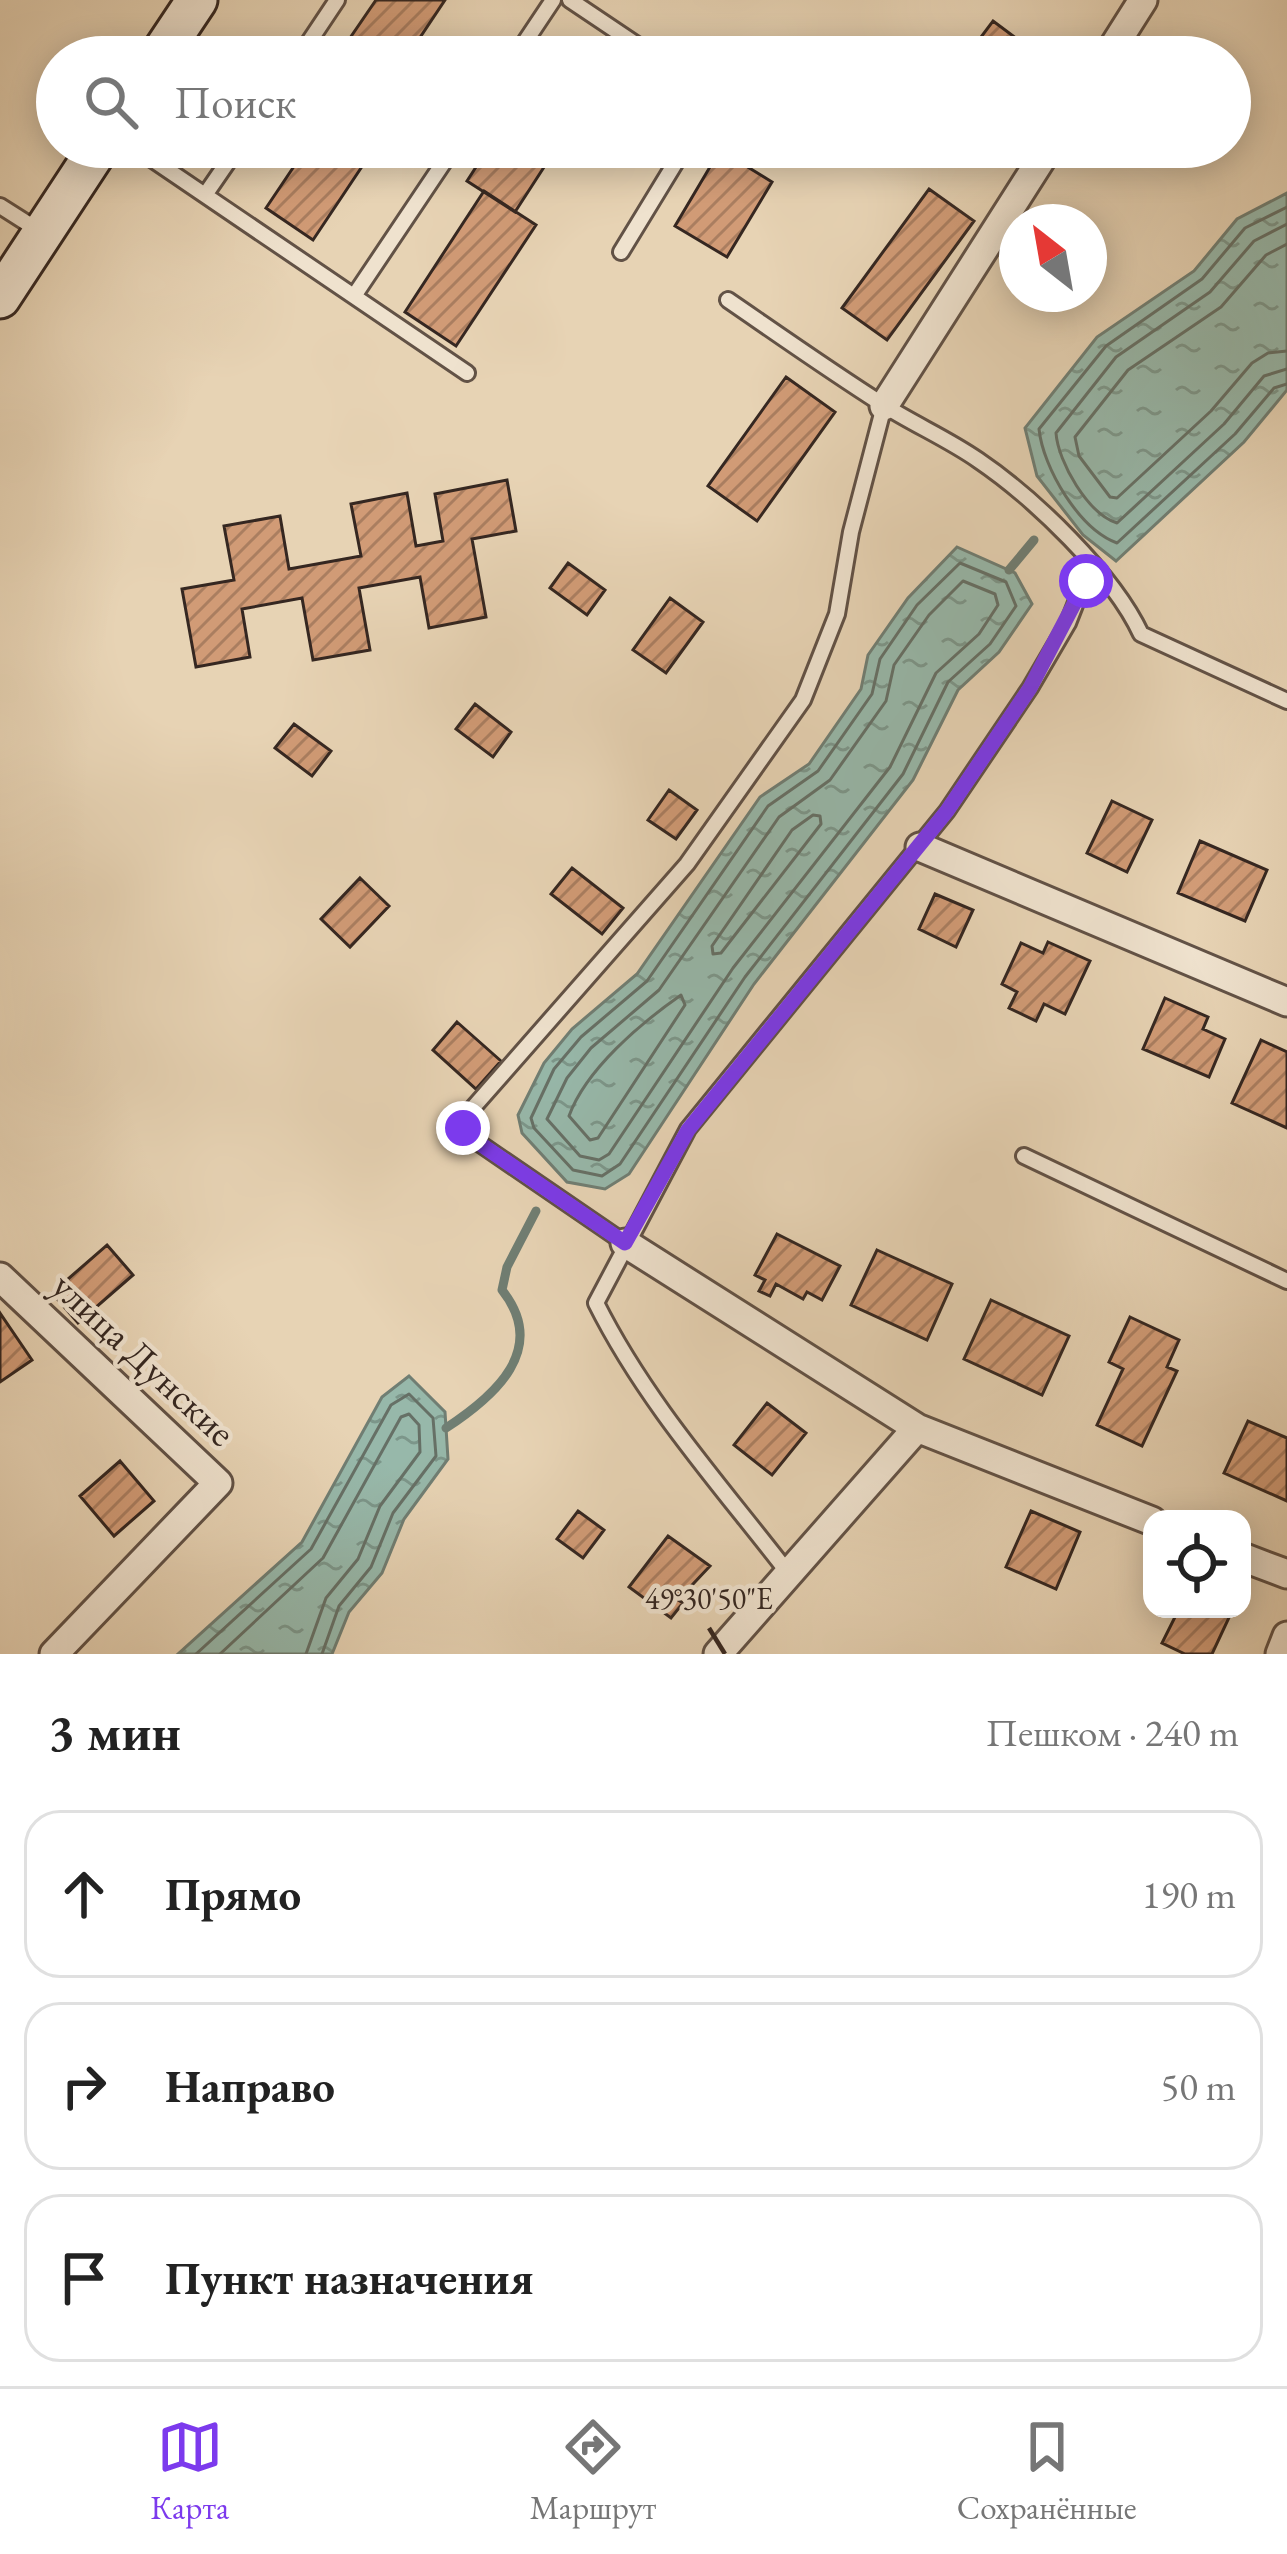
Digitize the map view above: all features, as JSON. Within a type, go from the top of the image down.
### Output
[{"type":"street","points":[[173,36],[196,0]]},
{"type":"street","points":[[1120,36],[1143,0]]},
{"type":"street","points":[[0,298],[86,168]]},
{"type":"street","points":[[884,406],[1036,168]]},
{"type":"street","points":[[920,847],[1287,1002]]},
{"type":"street","points":[[625,1243],[917,1428],[1143,1517]]},
{"type":"street","name":"улица Дунские","points":[[0,1276],[218,1483],[54,1654]]},
{"type":"street","points":[[718,1654],[917,1428]]},
{"type":"street","points":[[1251,1560],[1287,1574]]},
{"type":"street","points":[[1280,1654],[1287,1636]]},
{"type":"lane","points":[[313,36],[337,0]]},
{"type":"lane","points":[[529,36],[553,0]]},
{"type":"lane","points":[[571,0],[624,36]]},
{"type":"lane","points":[[165,168],[467,374]]},
{"type":"lane","points":[[205,195],[224,168]]},
{"type":"lane","points":[[354,296],[440,168]]},
{"type":"lane","points":[[621,252],[672,168]]},
{"type":"lane","points":[[0,206],[43,233]]},
{"type":"lane","points":[[728,300],[884,406],[977,460],[1045,517],[1091,564],[1126,602],[1142,634],[1287,701]]},
{"type":"lane","points":[[625,1243],[463,1128],[486,1092],[687,864],[803,700],[837,614],[851,532],[884,406]]},
{"type":"lane","points":[[789,1574],[657,1405],[622,1354],[596,1303],[688,1130],[920,847],[1030,688],[1068,622],[1091,564]]},
{"type":"lane","points":[[1024,1156],[1287,1281]]},
{"type":"water","points":[[1287,193],[1287,390],[1244,442],[1116,561],[1083,535],[1037,476],[1025,428],[1097,337],[1194,271],[1237,219]]},
{"type":"water","points":[[957,547],[1015,573],[1032,604],[999,652],[958,690],[913,780],[754,984],[629,1174],[605,1189],[567,1182],[522,1133],[518,1115],[544,1063],[572,1029],[637,974],[760,797],[809,764],[861,689],[868,655],[908,598]]},
{"type":"water","points":[[409,1376],[445,1412],[448,1459],[404,1519],[382,1573],[349,1612],[332,1654],[178,1654],[302,1542],[382,1397]]},
{"type":"building","points":[[376,0],[445,0],[421,36],[351,36]]},
{"type":"building","points":[[993,21],[1013,36],[982,36]]},
{"type":"building","points":[[293,168],[361,168],[313,240],[266,208]]},
{"type":"building","points":[[475,168],[543,168],[515,212],[467,181]]},
{"type":"building","points":[[709,168],[749,168],[772,182],[727,257],[675,226]]},
{"type":"building","points":[[929,189],[974,221],[887,340],[842,308]]},
{"type":"building","points":[[484,191],[536,225],[456,346],[405,312]]},
{"type":"building","points":[[786,377],[835,412],[757,521],[708,486]]},
{"type":"building","points":[[507,480],[516,531],[472,539],[486,617],[429,628],[420,577],[359,588],[370,650],[313,660],[302,598],[242,609],[250,657],[196,667],[182,589],[234,580],[224,526],[280,516],[289,569],[361,556],[351,504],[407,493],[416,546],[443,541],[435,494]]},
{"type":"building","points":[[568,563],[605,590],[587,615],[550,588]]},
{"type":"building","points":[[670,598],[703,622],[666,673],[633,650]]},
{"type":"building","points":[[475,704],[511,732],[493,757],[456,729]]},
{"type":"building","points":[[294,724],[331,751],[312,776],[275,748]]},
{"type":"building","points":[[669,790],[697,810],[676,839],[648,820]]},
{"type":"building","points":[[1112,801],[1152,820],[1127,872],[1087,853]]},
{"type":"building","points":[[1200,841],[1267,870],[1245,921],[1178,893]]},
{"type":"building","points":[[572,868],[623,908],[602,934],[551,894]]},
{"type":"building","points":[[360,878],[389,906],[350,947],[321,919]]},
{"type":"building","points":[[935,894],[973,910],[956,947],[919,929]]},
{"type":"building","points":[[1048,942],[1090,961],[1065,1014],[1044,1004],[1036,1021],[1009,1008],[1017,992],[1002,984],[1021,943],[1043,953]]},
{"type":"building","points":[[1165,998],[1208,1017],[1203,1029],[1225,1039],[1209,1077],[1143,1049]]},
{"type":"building","points":[[457,1022],[501,1061],[476,1089],[433,1050]]},
{"type":"building","points":[[1261,1040],[1287,1052],[1287,1128],[1232,1103]]},
{"type":"building","points":[[777,1234],[840,1266],[822,1300],[807,1292],[803,1299],[776,1284],[770,1296],[759,1291],[765,1280],[755,1275]]},
{"type":"building","points":[[107,1245],[133,1275],[78,1323],[52,1293]]},
{"type":"building","points":[[877,1250],[952,1284],[927,1340],[851,1305]]},
{"type":"building","points":[[991,1300],[1069,1336],[1042,1395],[964,1359]]},
{"type":"building","points":[[0,1313],[32,1360],[0,1382]]},
{"type":"building","points":[[1130,1317],[1179,1340],[1167,1367],[1177,1371],[1142,1446],[1097,1425],[1123,1369],[1109,1362]]},
{"type":"building","points":[[767,1403],[806,1433],[772,1475],[734,1445]]},
{"type":"building","points":[[1248,1421],[1287,1438],[1287,1501],[1224,1473]]},
{"type":"building","points":[[120,1461],[154,1501],[114,1536],[80,1496]]},
{"type":"building","points":[[578,1511],[604,1530],[583,1558],[557,1539]]},
{"type":"building","points":[[1031,1511],[1080,1532],[1056,1589],[1006,1567]]},
{"type":"building","points":[[668,1536],[710,1566],[678,1600],[683,1603],[671,1618],[629,1587]]},
{"type":"building","points":[[1174,1618],[1229,1618],[1212,1654],[1185,1654],[1162,1643]]},
{"type":"waterway","points":[[1009,570],[1034,540]]},
{"type":"waterway","points":[[446,1428],[498,1386],[518,1351],[515,1312],[502,1290],[507,1267],[536,1211]]},
{"type":"route","points":[[463,1128],[625,1243],[688,1130],[947,811],[1030,688],[1086,581]]}]
